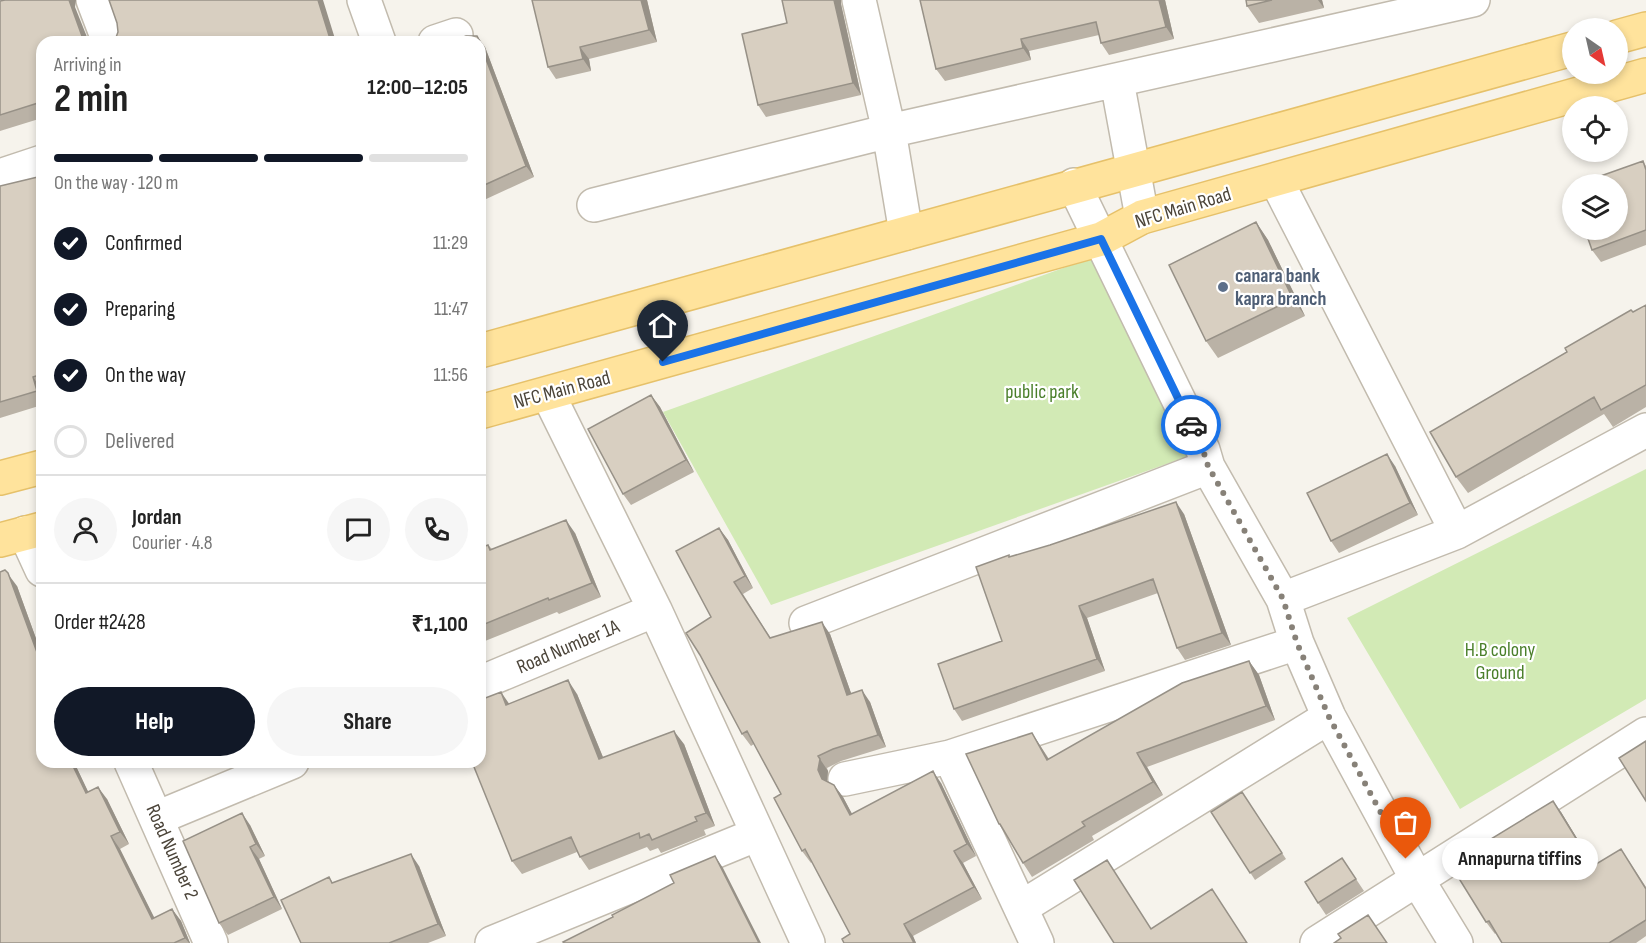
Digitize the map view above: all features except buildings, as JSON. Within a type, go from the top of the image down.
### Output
[{"type":"main road","points":[[1628,34],[1646,29]]},
{"type":"main road","points":[[486,349],[1562,52]]},
{"type":"main road","name":"NFC Main Road","points":[[486,410],[1101,239],[1142,217],[1644,80]]},
{"type":"main road","points":[[1,474],[36,468]]},
{"type":"street","points":[[93,0],[107,36]]},
{"type":"street","points":[[364,0],[377,36]]},
{"type":"street","points":[[859,0],[889,131],[906,233]]},
{"type":"street","points":[[594,205],[889,131],[1473,0]]},
{"type":"street","points":[[1117,81],[1142,217]]},
{"type":"street","points":[[0,176],[36,164]]},
{"type":"street","points":[[1276,180],[1457,532]]},
{"type":"street","points":[[1074,185],[1203,450],[1208,466],[1283,599],[1297,643],[1329,717],[1417,879],[1456,943]]},
{"type":"street","points":[[548,394],[656,610],[808,943]]},
{"type":"street","points":[[1283,599],[1457,532],[1646,430]]},
{"type":"street","points":[[806,623],[1208,466]]},
{"type":"street","points":[[22,534],[36,559]]},
{"type":"street","name":"Road Number 1A","points":[[486,681],[656,610]]},
{"type":"street","points":[[845,779],[950,757],[1297,643]]},
{"type":"street","points":[[1022,907],[1329,717]]},
{"type":"street","points":[[1317,943],[1646,734]]},
{"type":"street","points":[[950,757],[1037,943]]},
{"type":"street","name":"Road Number 2","points":[[134,768],[212,943]]},
{"type":"street","points":[[157,818],[278,768]]},
{"type":"street","points":[[492,943],[758,834]]},
{"type":"green space","name":"public park","points":[[1105,253],[1200,452],[771,605],[663,412]]},
{"type":"green space","name":"H.B colony Ground","points":[[1646,469],[1646,699],[1460,809],[1347,618]]},
{"type":"way so far","points":[[1191,425],[1208,466],[1283,599],[1297,643],[1329,717],[1406,859]]},
{"type":"place","name":"canara bank kapra branch","points":[[1223,287]]},
{"type":"place","name":"Annapurna tiffins","points":[[1406,859]]},
{"type":"route","points":[[663,362],[1101,239],[1191,425]]}]
